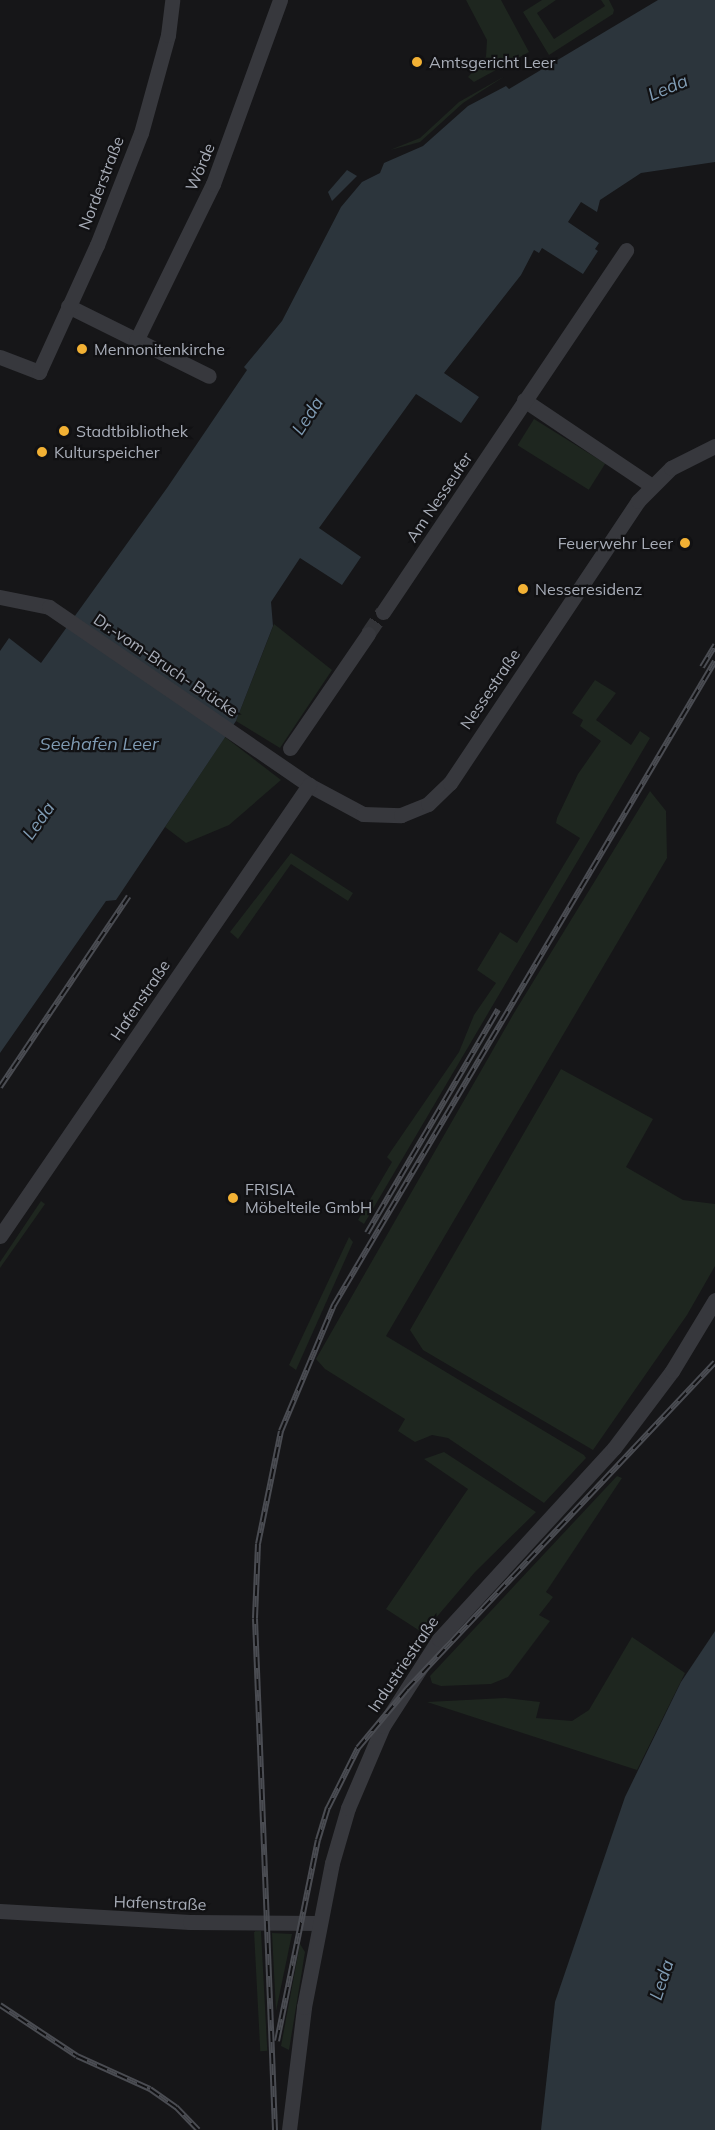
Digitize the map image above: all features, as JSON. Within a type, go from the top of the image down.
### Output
[{"type":"street","name":"Norderstraße","points":[[0,357],[39,372],[119,190],[153,92],[172,0]]},
{"type":"street","name":"Wörde","points":[[136,341],[213,184],[280,0]]},
{"type":"street","name":"Am Nesseufer","points":[[383,612],[626,250]]},
{"type":"street","points":[[68,306],[209,376]]},
{"type":"street","points":[[524,400],[652,486]]},
{"type":"street","name":"Nessestraße","points":[[247,741],[309,784],[370,815],[401,815],[435,798],[450,783],[652,486],[693,454],[715,446]]},
{"type":"street","name":"Dr.-vom-Bruch- Brücke","points":[[0,597],[38,602],[247,741]]},
{"type":"street","points":[[290,748],[368,634]]},
{"type":"street","name":"Hafenstraße","points":[[0,1236],[309,784]]},
{"type":"street","name":"Industriestraße","points":[[289,2130],[296,2055],[319,1923],[348,1808],[383,1726],[439,1639],[614,1448],[672,1371],[715,1300]]},
{"type":"street","name":"Hafenstraße","points":[[0,1911],[190,1922],[319,1923]]},
{"type":"shaded area","points":[[466,0],[501,0],[529,52],[474,82],[468,77],[486,57],[487,40]]},
{"type":"shaded area","points":[[542,0],[556,0],[537,13],[554,39],[605,6],[601,0],[609,0],[614,10],[613,14],[549,55],[523,12]]},
{"type":"shaded area","points":[[505,76],[463,103],[420,142],[390,150],[420,138],[459,102]]},
{"type":"shaded area","points":[[534,419],[605,464],[589,490],[518,445]]},
{"type":"shaded area","points":[[274,624],[332,670],[280,748],[236,721]]},
{"type":"shaded area","points":[[595,680],[616,693],[596,720],[631,745],[640,731],[650,738],[364,1224],[358,1220],[392,1162],[387,1157],[459,1052],[474,1015],[496,983],[477,970],[500,932],[517,943],[580,838],[556,823],[578,774],[601,741],[580,726],[583,720],[572,713]]},
{"type":"shaded area","points":[[225,737],[281,780],[229,825],[186,843],[165,827]]},
{"type":"shaded area","points":[[650,791],[666,811],[667,858],[386,1336],[584,1455],[586,1458],[544,1503],[448,1438],[432,1435],[415,1442],[398,1431],[405,1419],[325,1369],[316,1359],[514,1013]]},
{"type":"shaded area","points":[[291,853],[353,893],[348,901],[291,864],[238,939],[230,932]]},
{"type":"shaded area","points":[[561,1069],[653,1119],[626,1167],[683,1200],[715,1204],[715,1266],[687,1315],[593,1450],[423,1350],[410,1330]]},
{"type":"shaded area","points":[[41,1201],[45,1204],[0,1268],[0,1262]]},
{"type":"shaded area","points":[[349,1237],[353,1242],[296,1370],[289,1365]]},
{"type":"shaded area","points":[[444,1452],[536,1512],[475,1572],[423,1633],[386,1609],[468,1489],[424,1459]]},
{"type":"shaded area","points":[[617,1476],[622,1478],[546,1592],[553,1597],[539,1615],[550,1621],[508,1677],[491,1684],[441,1686],[432,1683],[430,1676]]},
{"type":"shaded area","points":[[632,1637],[685,1673],[637,1770],[427,1702],[505,1698],[540,1702],[536,1718],[572,1721],[589,1710]]},
{"type":"shaded area","points":[[254,1931],[261,1931],[267,2051],[260,2051]]},
{"type":"shaded area","points":[[272,1933],[292,1934],[276,2011]]},
{"type":"shaded area","points":[[300,1944],[305,1952],[289,2050],[281,2046]]},
{"type":"water","name":"Seehafen Leer","points":[[658,0],[715,0],[715,162],[641,173],[600,200],[597,212],[581,202],[568,222],[599,243],[595,249],[598,251],[583,274],[542,248],[539,253],[534,250],[521,275],[444,373],[479,397],[461,423],[416,394],[319,528],[361,557],[342,585],[300,558],[271,602],[273,626],[236,721],[116,900],[106,901],[0,1053],[0,651],[9,638],[41,663],[167,488],[247,370],[244,367],[282,321],[341,207],[362,182],[380,173],[384,163],[423,146],[468,106],[506,86],[509,89]]},
{"type":"water","points":[[347,170],[357,176],[332,201],[328,192]]},
{"type":"water","name":"Leda","points":[[715,1631],[715,2130],[541,2130],[555,2002],[625,1797],[681,1682]]},
{"type":"tunnel","points":[[368,634],[383,612]]},
{"type":"railway","points":[[702,667],[715,645]]},
{"type":"railway","points":[[275,2130],[255,1618],[258,1544],[281,1431],[334,1305],[715,661]]},
{"type":"railway","points":[[0,1087],[129,896]]},
{"type":"railway","points":[[367,1233],[498,1010]]},
{"type":"railway","points":[[277,2041],[318,1840],[328,1808],[358,1748],[407,1689],[715,1362]]},
{"type":"railway","points":[[0,2005],[77,2056],[150,2089],[176,2107],[198,2130]]},
{"type":"place","name":"Amtsgericht Leer","points":[[417,62]]},
{"type":"place","name":"Mennonitenkirche","points":[[82,349]]},
{"type":"place","name":"Stadtbibliothek","points":[[64,431]]},
{"type":"place","name":"Kulturspeicher","points":[[42,452]]},
{"type":"place","name":"Feuerwehr Leer","points":[[685,543]]},
{"type":"place","name":"Nesseresidenz","points":[[523,589]]},
{"type":"place","name":"FRISIA Möbelteile GmbH","points":[[233,1198]]}]
